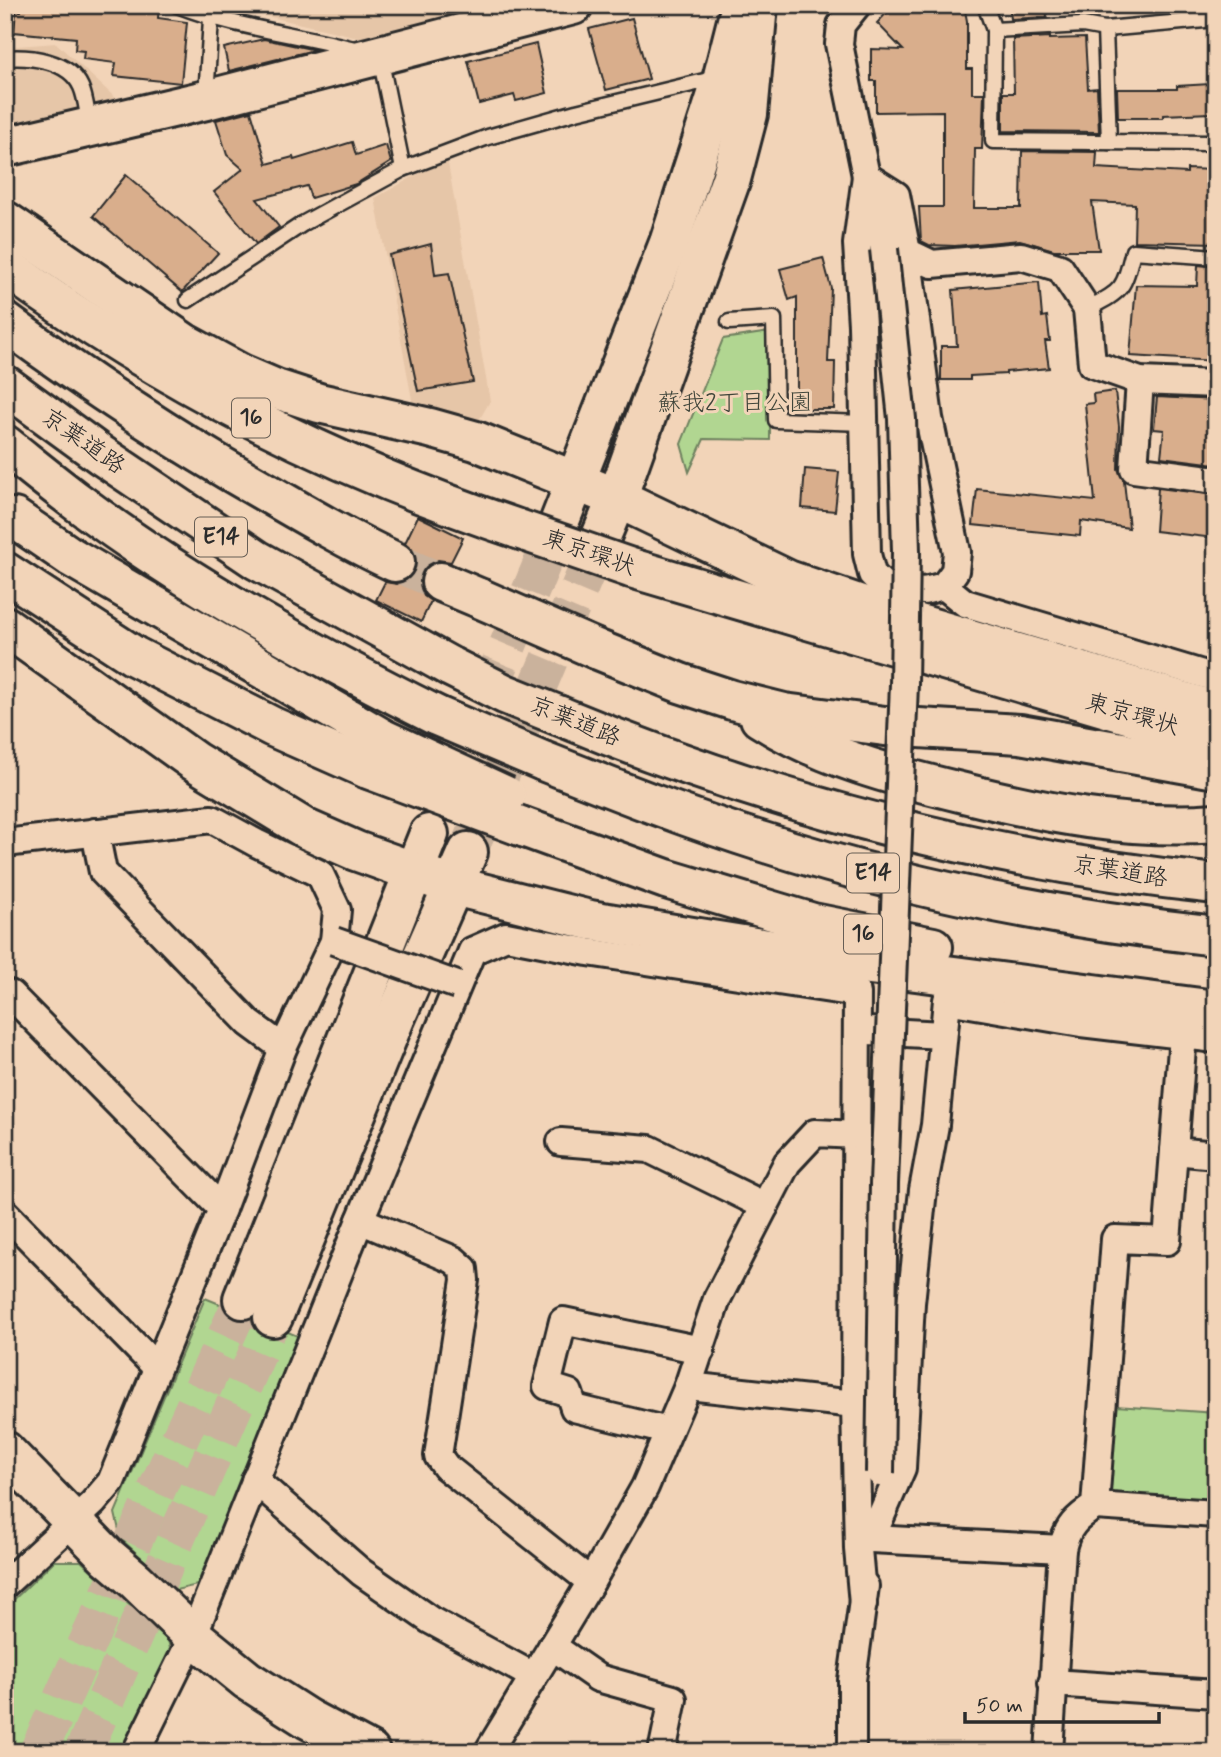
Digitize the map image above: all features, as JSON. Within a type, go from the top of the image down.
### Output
[{"type":"main road","points":[[5,148],[206,100],[573,5]]},
{"type":"main road","points":[[559,523],[669,243],[723,76],[741,5]]},
{"type":"main road","points":[[600,539],[732,179],[748,114],[758,5]]},
{"type":"main road","points":[[5,221],[184,343],[241,374],[276,389],[319,403],[476,441],[617,498],[788,580],[902,619],[1216,711]]},
{"type":"main road","name":"東京環状","points":[[5,266],[147,361],[290,438],[389,482],[631,568],[1216,740]]},
{"type":"main road","points":[[5,321],[188,448],[352,542],[395,562]]},
{"type":"main road","name":"京葉道路","points":[[5,385],[100,455],[257,560],[505,694],[697,769],[854,817],[1061,863],[1216,884]]},
{"type":"main road","name":"京葉道路","points":[[5,445],[77,502],[159,558],[345,669],[436,716],[543,761],[762,842],[855,869],[936,889],[1037,909],[1161,930],[1216,936]]},
{"type":"main road","points":[[14,518],[375,754]]},
{"type":"main road","points":[[5,572],[134,656],[273,727],[375,754]]},
{"type":"main road","points":[[441,582],[643,669],[732,700],[784,713],[885,726],[1020,734],[1150,755],[1216,769]]},
{"type":"main road","name":"16","points":[[5,626],[194,761],[255,799],[306,829],[414,872],[461,869],[590,920],[862,964],[1216,1010]]},
{"type":"main road","points":[[732,700],[788,735],[898,777],[1030,809],[1097,819],[1216,822]]},
{"type":"main road","name":"16","points":[[375,754],[527,817],[704,875],[740,900],[813,923],[911,944],[1216,986]]},
{"type":"main road","points":[[429,834],[258,1308],[394,1021],[461,869]]},
{"type":"main road","points":[[5,1451],[108,1557],[193,1636],[247,1680],[308,1719],[370,1752]]},
{"type":"street","points":[[857,5],[841,25],[839,44],[866,176],[895,251],[957,552],[956,571],[944,586],[924,591],[885,587],[872,573],[867,554],[862,325],[857,244],[866,176]]},
{"type":"street","points":[[895,251],[932,264],[1021,256],[1060,268],[1087,309],[1091,364],[1140,381],[1216,384]]},
{"type":"street","points":[[852,1752],[852,1680],[880,1473],[884,1184],[904,684],[906,551],[895,251]]},
{"type":"street","points":[[1140,381],[1134,469],[1216,480]]},
{"type":"street","points":[[944,586],[965,603],[1216,678]]},
{"type":"street","points":[[5,843],[212,819],[256,844],[320,874],[337,910],[334,941],[283,1048],[222,1209],[111,1482],[93,1503],[5,1584]]},
{"type":"street","points":[[95,832],[103,872],[248,1023],[283,1048]]},
{"type":"street","points":[[136,1752],[193,1636],[360,1220],[472,951],[506,936],[588,952],[857,993],[855,1404],[858,1549],[863,1604]]},
{"type":"street","points":[[334,941],[457,985]]},
{"type":"street","points":[[7,990],[222,1209]]},
{"type":"street","points":[[871,1539],[902,1468],[911,1304],[923,1190],[935,1125],[947,1000],[1081,1023],[1216,1038]]},
{"type":"street","points":[[857,1031],[943,1035]]},
{"type":"street","points":[[1095,1506],[1115,1239],[1167,1241],[1183,1035]]},
{"type":"street","points":[[488,1752],[645,1487],[688,1386],[717,1299],[787,1163],[815,1133],[857,1135]]},
{"type":"street","points":[[561,1142],[649,1149],[765,1206]]},
{"type":"street","points":[[1174,1151],[1216,1155]]},
{"type":"street","points":[[5,1213],[157,1368]]},
{"type":"street","points":[[360,1220],[454,1260],[464,1269],[465,1280],[438,1456],[446,1467],[591,1582]]},
{"type":"street","points":[[668,1431],[574,1408],[569,1393],[547,1387],[562,1321],[701,1350]]},
{"type":"street","points":[[688,1386],[855,1404]]},
{"type":"street","points":[[255,1480],[361,1572],[429,1620],[533,1676]]},
{"type":"street","points":[[1049,1752],[1062,1549],[1066,1533],[1076,1517],[1095,1506],[1216,1514]]},
{"type":"street","points":[[871,1539],[1062,1549]]},
{"type":"street","points":[[552,1646],[598,1678],[673,1699],[662,1752]]},
{"type":"street","points":[[1052,1683],[1216,1694]]},
{"type":"lane","points":[[177,5],[211,19],[314,39],[380,56],[403,169]]},
{"type":"lane","points":[[985,5],[994,30],[993,141],[1212,143]]},
{"type":"lane","points":[[206,100],[211,19]]},
{"type":"lane","points":[[994,30],[1083,25],[1105,29],[1216,19]]},
{"type":"lane","points":[[1105,29],[1109,142]]},
{"type":"lane","points":[[5,58],[55,64],[71,74],[81,86],[90,127]]},
{"type":"lane","points":[[188,300],[304,223],[403,169],[488,137],[723,76]]},
{"type":"lane","points":[[1087,309],[1117,293],[1126,277],[1133,251],[1216,257]]},
{"type":"lane","points":[[729,322],[774,319],[776,421],[864,423]]},
{"type":"shaded area","points":[[219,5],[484,5],[371,40]]},
{"type":"shaded area","points":[[56,43],[122,104],[5,133],[5,47]]},
{"type":"shaded area","points":[[447,158],[490,401],[478,422],[413,405],[375,198]]},
{"type":"green space","name":"蘇我2丁目公園","points":[[770,332],[770,440],[704,439],[689,472],[681,444],[723,339]]},
{"type":"green space","points":[[205,1298],[305,1339],[206,1583],[176,1590],[121,1539],[115,1513]]},
{"type":"green space","points":[[1116,1406],[1216,1413],[1216,1505],[1113,1497],[1107,1490],[1112,1409]]},
{"type":"green space","points":[[54,1561],[81,1561],[168,1640],[173,1661],[128,1752],[5,1752],[5,1608]]},
{"type":"building","points":[[21,5],[159,5],[158,18],[187,22],[181,83],[114,76],[116,63],[83,59],[84,51],[75,50],[76,38],[14,32],[16,11],[21,11]]},
{"type":"building","points":[[894,5],[964,5],[967,21],[967,69],[972,69],[972,93],[984,93],[982,149],[975,149],[974,208],[1021,208],[1022,151],[1097,152],[1096,168],[1187,173],[1187,169],[1216,170],[1216,243],[1134,241],[1135,204],[1092,202],[1099,250],[1054,250],[1020,240],[955,246],[929,245],[921,241],[919,207],[943,207],[943,111],[876,112],[876,81],[871,81],[871,49],[903,50],[877,23]]},
{"type":"building","points":[[1009,5],[1046,5],[1047,17],[1011,19]]},
{"type":"building","points":[[632,18],[649,79],[606,90],[589,29]]},
{"type":"building","points":[[1085,38],[1088,89],[1097,88],[1099,132],[1003,131],[1003,93],[1014,93],[1013,39]]},
{"type":"building","points":[[264,39],[314,50],[229,71],[224,48]]},
{"type":"building","points":[[536,44],[547,93],[516,101],[514,95],[479,104],[468,61]]},
{"type":"building","points":[[1210,84],[1211,113],[1163,115],[1163,118],[1118,118],[1117,89],[1177,89],[1177,86]]},
{"type":"building","points":[[251,111],[267,164],[293,157],[294,160],[352,142],[356,155],[386,145],[391,162],[356,184],[311,198],[307,186],[257,199],[279,227],[256,244],[214,192],[243,169],[227,155],[216,120]]},
{"type":"building","points":[[126,175],[218,253],[182,292],[93,216]]},
{"type":"building","points":[[431,244],[435,275],[449,273],[473,382],[418,391],[389,255]]},
{"type":"building","points":[[823,258],[831,288],[828,362],[835,362],[834,409],[797,409],[797,297],[789,300],[780,269]]},
{"type":"building","points":[[1198,265],[1216,267],[1216,361],[1130,356],[1136,285],[1197,286]]},
{"type":"building","points":[[1039,282],[1042,317],[1047,316],[1050,341],[1045,341],[1049,368],[970,376],[970,380],[941,380],[941,346],[957,346],[953,290]]},
{"type":"building","points":[[1115,391],[1119,426],[1118,469],[1124,481],[1129,528],[1081,521],[1080,536],[973,525],[977,489],[1095,501],[1085,404],[1094,403],[1093,394]]},
{"type":"building","points":[[1157,397],[1216,400],[1216,464],[1161,457],[1164,430],[1154,429]]},
{"type":"building","points":[[805,469],[839,472],[835,511],[802,508]]},
{"type":"building","points":[[1158,488],[1216,495],[1214,538],[1155,531]]},
{"type":"building","points":[[418,516],[463,538],[451,562],[438,560],[428,564],[421,573],[419,585],[424,596],[431,601],[421,622],[376,600],[385,582],[397,584],[407,580],[414,572],[417,560],[413,550],[405,543]]},
{"type":"tunnel","points":[[442,803],[559,523]]},
{"type":"tunnel","points":[[468,852],[600,539]]},
{"type":"tunnel","points":[[395,562],[441,582]]},
{"type":"tunnel","points":[[38,1752],[243,1299]]},
{"type":"tunnel","points":[[83,1752],[273,1317]]}]
